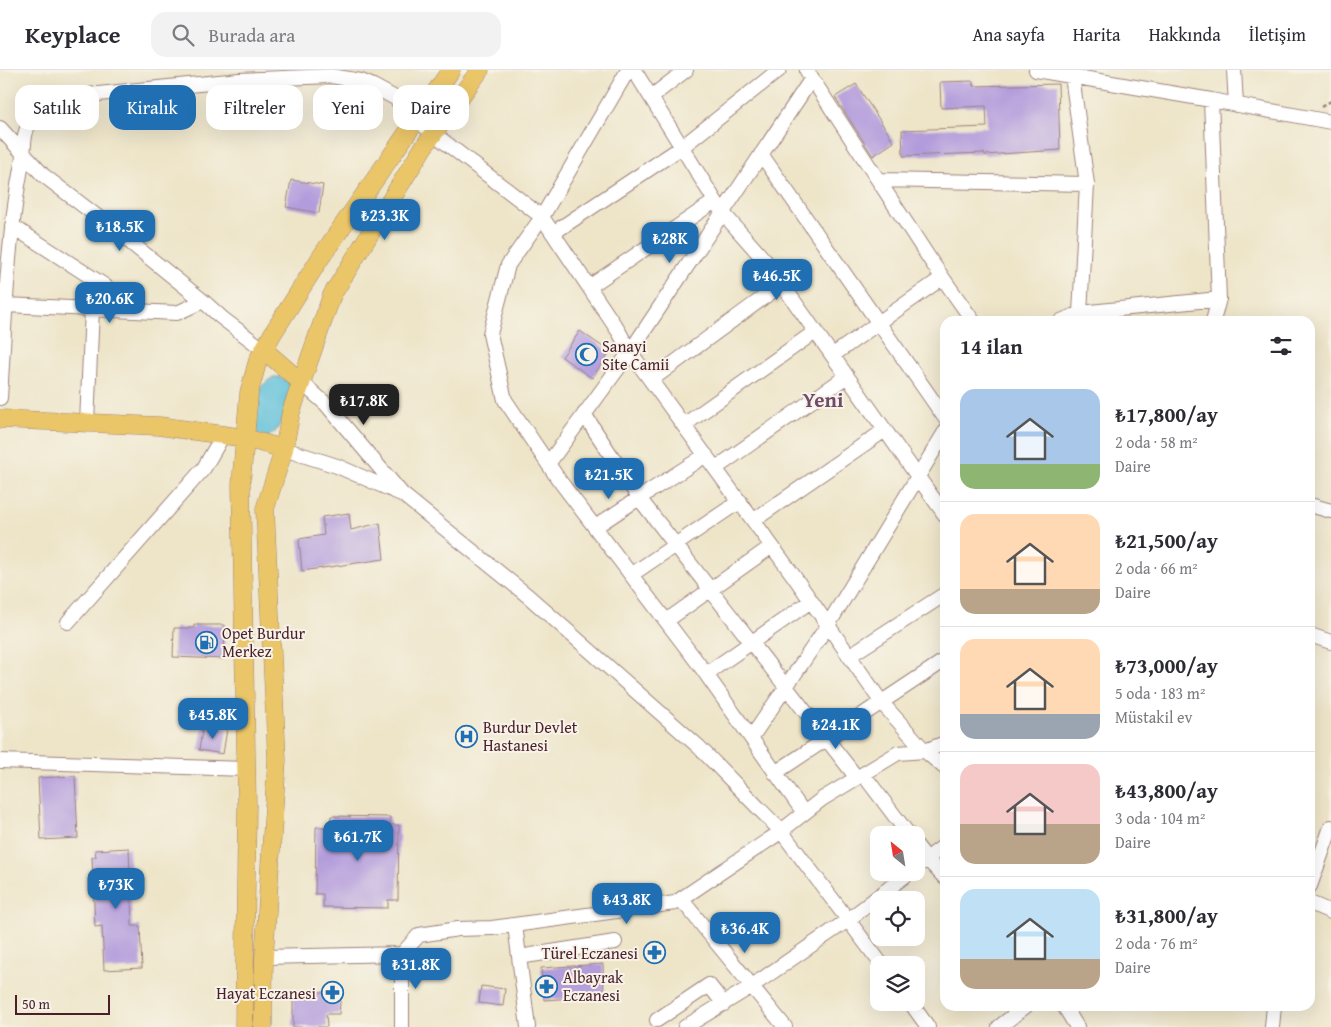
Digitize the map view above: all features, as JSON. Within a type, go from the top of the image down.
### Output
[{"type":"main road","points":[[440,85],[451,70]]},
{"type":"main road","points":[[264,1027],[264,957],[277,760],[265,509],[284,449],[301,382],[332,295],[434,133],[480,70]]},
{"type":"main road","points":[[244,1027],[246,769],[241,484],[248,392],[253,374],[273,333],[321,257],[409,130]]},
{"type":"main road","points":[[264,350],[301,382]]},
{"type":"main road","points":[[0,419],[159,426],[245,438],[284,449]]},
{"type":"street","points":[[628,70],[542,217],[508,264],[490,334],[504,400],[548,464],[706,674],[804,814]]},
{"type":"street","points":[[634,70],[719,207],[767,263],[940,508]]},
{"type":"street","points":[[651,97],[686,70]]},
{"type":"street","points":[[553,234],[682,147],[779,70]]},
{"type":"street","points":[[1036,70],[1331,122]]},
{"type":"street","points":[[1234,70],[1236,105]]},
{"type":"street","points":[[548,464],[630,352],[719,207],[761,154],[809,74],[942,278],[969,316]]},
{"type":"street","points":[[0,398],[12,226],[24,155],[24,136],[32,118],[44,106],[58,98],[239,80],[316,75],[361,81],[393,97]]},
{"type":"street","points":[[1072,76],[1087,184],[1080,313]]},
{"type":"street","points":[[1211,100],[1219,299],[1214,316]]},
{"type":"street","points":[[0,128],[44,175],[264,350]]},
{"type":"street","points":[[430,130],[542,217],[630,352],[754,520],[882,703],[925,752],[940,764]]},
{"type":"street","points":[[761,154],[940,411]]},
{"type":"street","points":[[878,180],[1087,184]]},
{"type":"street","points":[[588,287],[719,207]]},
{"type":"street","points":[[12,226],[105,286],[114,295],[119,310]]},
{"type":"street","points":[[833,355],[942,278]]},
{"type":"street","points":[[651,380],[782,284]]},
{"type":"street","points":[[1073,316],[1080,313],[1219,299]]},
{"type":"street","points":[[6,305],[178,313],[203,301]]},
{"type":"street","points":[[87,423],[92,309]]},
{"type":"street","points":[[684,425],[816,332]]},
{"type":"street","points":[[716,468],[847,376]]},
{"type":"street","points":[[301,382],[326,404],[402,494],[528,596],[691,741],[781,831],[875,956]]},
{"type":"street","points":[[584,414],[638,498],[827,739],[901,826]]},
{"type":"street","points":[[754,520],[885,430]]},
{"type":"street","points":[[68,622],[204,468],[223,435]]},
{"type":"street","points":[[751,738],[828,625],[940,441]]},
{"type":"street","points":[[284,449],[338,466],[402,494]]},
{"type":"street","points":[[595,527],[706,455]]},
{"type":"street","points":[[631,575],[740,501]]},
{"type":"street","points":[[1315,506],[1331,511]]},
{"type":"street","points":[[666,621],[772,546]]},
{"type":"street","points":[[849,656],[940,597]]},
{"type":"street","points":[[706,674],[811,601]]},
{"type":"street","points":[[1315,637],[1331,642]]},
{"type":"street","points":[[775,773],[940,663]]},
{"type":"street","points":[[402,1027],[402,954],[419,935],[458,929],[515,925],[675,903],[781,831],[822,799],[898,753],[925,752],[940,745]]},
{"type":"street","points":[[0,761],[246,769]]},
{"type":"street","points":[[1315,872],[1331,827]]},
{"type":"street","points":[[925,860],[940,849]]},
{"type":"street","points":[[925,866],[940,875]]},
{"type":"street","points":[[685,1027],[752,986],[848,920],[898,881]]},
{"type":"street","points":[[681,899],[786,1027]]},
{"type":"street","points":[[1315,905],[1331,912]]},
{"type":"street","points":[[515,925],[528,1027]]},
{"type":"street","points":[[519,957],[615,942]]},
{"type":"street","points":[[264,957],[402,954]]},
{"type":"street","points":[[657,1020],[709,985],[724,1004]]},
{"type":"street","points":[[916,1011],[928,1027]]},
{"type":"street","points":[[999,1027],[1020,1011]]},
{"type":"street","points":[[1067,1011],[1077,1027]]},
{"type":"street","points":[[1272,1027],[1274,1011]]},
{"type":"water","points":[[273,377],[280,377],[288,382],[291,390],[282,421],[276,431],[267,438],[250,430],[258,389]]},
{"type":"building","points":[[973,81],[973,86],[1058,84],[1060,150],[985,155],[984,153],[903,156],[902,130],[987,127],[986,106],[941,108],[940,82]]},
{"type":"building","points":[[856,84],[894,142],[873,156],[835,97]]},
{"type":"building","points":[[291,180],[323,185],[319,213],[286,207]]},
{"type":"building","name":"Sanayi Site Camii","points":[[580,331],[610,352],[592,378],[562,357]]},
{"type":"building","points":[[349,513],[351,530],[380,523],[384,559],[302,571],[299,539],[324,535],[322,517]]},
{"type":"building","points":[[194,625],[225,625],[224,659],[173,657],[174,628],[194,628]]},
{"type":"building","points":[[203,725],[227,729],[223,754],[199,750]]},
{"type":"building","points":[[75,776],[78,838],[41,840],[38,778]]},
{"type":"building","points":[[331,816],[390,817],[390,825],[399,825],[398,900],[388,900],[388,908],[323,907],[323,894],[315,894],[316,827],[330,827]]},
{"type":"building","points":[[129,848],[132,926],[140,926],[142,968],[104,970],[102,926],[95,927],[92,857],[96,857],[95,850]]},
{"type":"building","points":[[603,964],[604,996],[544,1000],[541,968]]},
{"type":"building","points":[[481,986],[505,989],[503,1006],[479,1003]]},
{"type":"building","points":[[293,992],[341,992],[339,1014],[326,1014],[327,1027],[293,1027]]},
{"type":"place","name":"Sanayi Site Camii","points":[[586,355]]},
{"type":"place","name":"Opet Burdur Merkez","points":[[206,642]]},
{"type":"place","name":"Burdur Devlet Hastanesi","points":[[467,736]]},
{"type":"place","name":"Türel Eczanesi","points":[[654,953]]},
{"type":"place","name":"Albayrak Eczanesi","points":[[547,986]]},
{"type":"place","name":"Hayat Eczanesi","points":[[332,993]]},
{"type":"district","name":"Yeni","points":[[823,400]]}]
